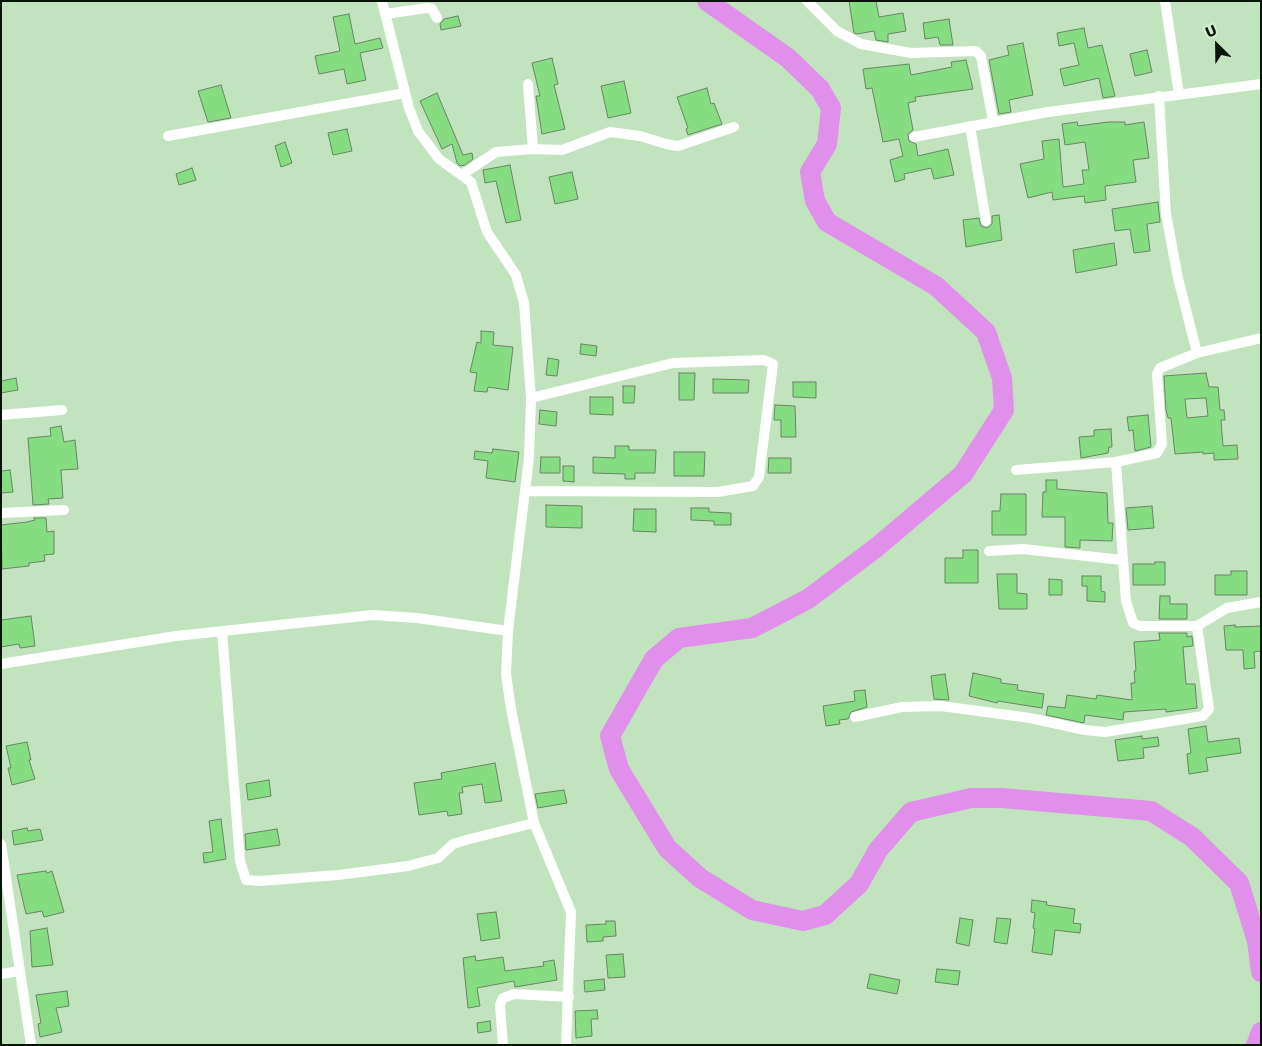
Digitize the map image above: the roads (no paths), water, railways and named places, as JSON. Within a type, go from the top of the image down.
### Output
[{"type":"street","points":[[382,1],[413,120],[423,140],[445,164],[463,174],[473,185],[490,240],[510,265],[519,283],[524,303],[531,398],[527,491],[508,631],[508,693],[534,823],[549,862],[570,907],[572,926],[566,1045]]},
{"type":"street","points":[[807,1],[837,31],[862,44],[912,52],[976,51],[980,56],[993,121]]},
{"type":"street","points":[[1165,1],[1179,94]]},
{"type":"street","points":[[385,14],[427,8],[432,9],[437,18]]},
{"type":"street","points":[[528,84],[533,149]]},
{"type":"street","points":[[914,137],[993,121],[1159,96],[1261,84]]},
{"type":"street","points":[[168,136],[405,93]]},
{"type":"street","points":[[1159,96],[1166,214],[1178,278],[1197,353]]},
{"type":"street","points":[[970,126],[986,221]]},
{"type":"street","points":[[463,174],[496,152],[533,149],[562,150],[610,132],[640,136],[678,146],[734,127]]},
{"type":"street","points":[[1016,470],[1116,462],[1157,453],[1161,449],[1162,444],[1157,374],[1160,368],[1197,353],[1261,338]]},
{"type":"street","points":[[527,491],[718,492],[753,486],[759,480],[773,366],[770,361],[764,360],[673,363],[531,398]]},
{"type":"street","points":[[1,415],[62,410]]},
{"type":"street","points":[[1116,462],[1126,601],[1134,623],[1140,626],[1196,626],[1227,608],[1261,602]]},
{"type":"street","points":[[1,513],[64,510]]},
{"type":"street","points":[[989,551],[1023,549],[1122,560]]},
{"type":"street","points":[[1,664],[176,636],[373,615],[417,618],[508,631]]},
{"type":"street","points":[[855,717],[902,707],[941,706],[1030,718],[1085,730],[1105,732],[1203,716],[1209,709],[1196,626]]},
{"type":"street","points":[[222,631],[240,861],[246,880],[260,881],[338,875],[408,866],[438,858],[453,844],[534,823]]},
{"type":"street","points":[[1,844],[31,1045]]},
{"type":"street","points":[[1,974],[19,971]]},
{"type":"street","points":[[503,1045],[500,1005],[504,996],[514,994],[569,997]]},
{"type":"waterway","points":[[707,1],[788,58],[820,89],[831,108],[827,144],[810,172],[815,201],[827,222],[936,286],[986,332],[1002,378],[1004,410],[963,474],[877,547],[808,599],[752,628],[679,638],[654,659],[610,736],[619,769],[667,848],[700,878],[752,910],[803,921],[825,915],[859,884],[878,850],[911,812],[971,798],[1002,798],[1151,811],[1192,837],[1239,883],[1257,941],[1261,972]]},
{"type":"waterway","points":[[1256,1045],[1261,1032]]}]
